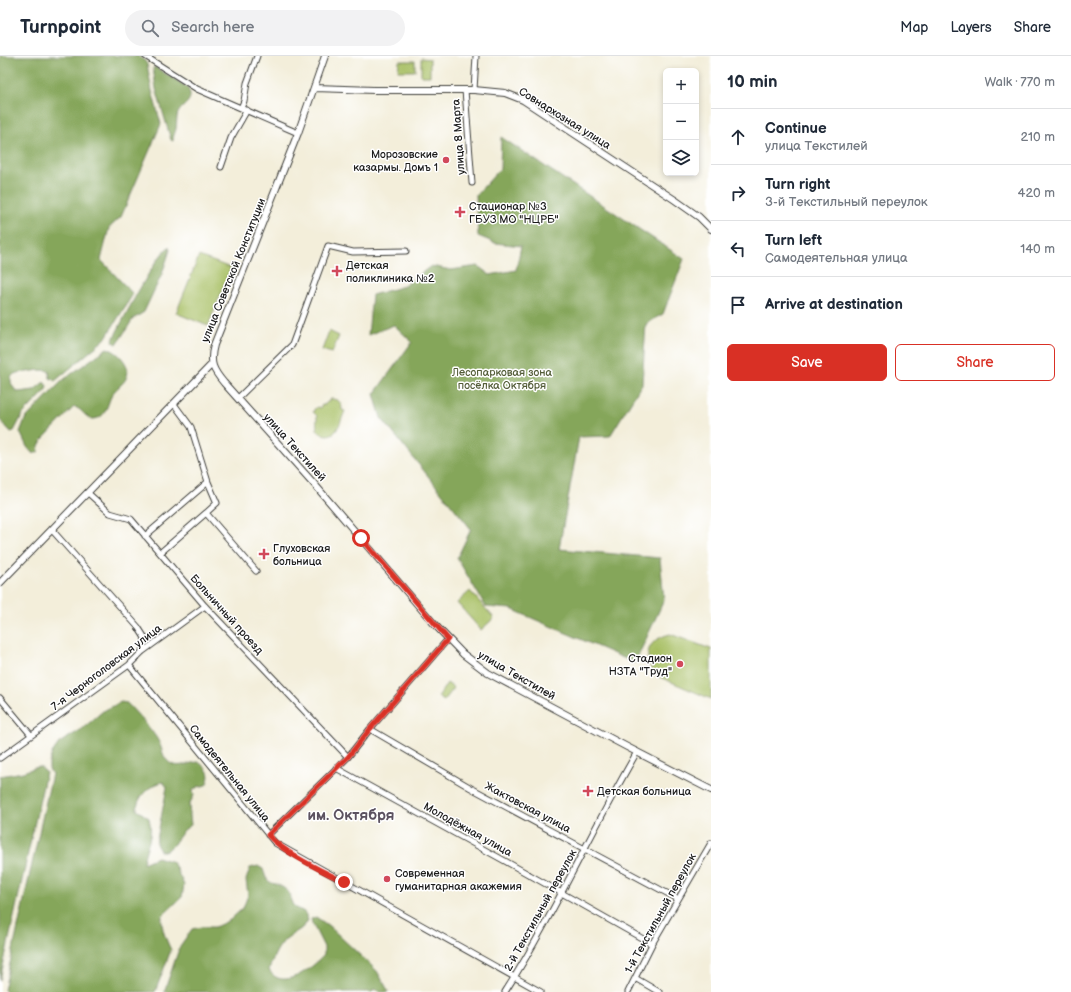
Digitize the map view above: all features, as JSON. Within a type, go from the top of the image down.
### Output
[{"type":"street","points":[[145,56],[197,89],[298,133]]},
{"type":"street","points":[[241,108],[244,101],[247,83],[257,56]]},
{"type":"street","name":"улица Советской Конституции","points":[[212,364],[211,356],[214,345],[298,133],[325,56]]},
{"type":"street","name":"улица 8 Марта","points":[[474,90],[476,56]]},
{"type":"street","name":"Совнархозная улица","points":[[315,88],[374,90],[474,90],[505,93],[523,100],[699,217],[711,229]]},
{"type":"street","name":"улица 8 Марта","points":[[465,90],[472,183]]},
{"type":"street","points":[[221,167],[231,138],[247,110]]},
{"type":"street","points":[[238,398],[292,345],[328,246],[353,252],[406,251]]},
{"type":"street","points":[[0,583],[88,494],[212,364]]},
{"type":"street","name":"улица Текстилей","points":[[212,364],[220,378],[448,639],[463,654],[488,673],[711,790]]},
{"type":"street","points":[[160,553],[217,503],[208,482],[191,427],[174,404]]},
{"type":"street","points":[[145,536],[208,482]]},
{"type":"street","name":"Больничный проезд","points":[[88,494],[110,513],[131,519],[205,606],[348,757]]},
{"type":"street","points":[[206,512],[256,570]]},
{"type":"street","points":[[52,530],[138,627],[145,638],[142,652]]},
{"type":"street","name":"7-я Черноголовская улица","points":[[0,758],[129,665],[142,652],[205,606]]},
{"type":"street","points":[[268,835],[348,757],[370,729],[448,639]]},
{"type":"street","name":"Самодеятельная улица","points":[[129,665],[275,843],[541,992]]},
{"type":"street","points":[[0,698],[31,735]]},
{"type":"street","name":"Жактовская улица","points":[[370,729],[471,788],[678,899]]},
{"type":"street","name":"2-й Текстильный переулок","points":[[505,992],[562,893],[609,801],[637,752]]},
{"type":"street","name":"Молодёжная улица","points":[[336,768],[652,944]]},
{"type":"street","name":"1-й Текстильный переулок","points":[[628,992],[652,944],[711,843]]},
{"type":"street","points":[[635,978],[659,992]]},
{"type":"green space","points":[[0,56],[138,56],[147,64],[152,91],[161,124],[121,217],[109,228],[101,260],[133,294],[105,339],[55,381],[50,378],[49,371],[46,370],[18,373],[12,377],[12,385],[18,392],[34,390],[44,382],[47,386],[45,392],[23,414],[14,431],[11,432],[0,420]]},
{"type":"green space","points":[[421,58],[430,59],[430,76],[421,76]]},
{"type":"green space","points":[[399,61],[415,61],[415,71],[398,71]]},
{"type":"green space","points":[[155,67],[187,87],[190,96],[188,102],[178,113],[173,141],[171,140],[156,89],[153,68]]},
{"type":"green space","name":"Лесопарковая зона посёлка Октября","points":[[501,137],[684,259],[663,314],[646,324],[642,384],[610,436],[579,437],[559,549],[660,558],[664,600],[635,663],[511,609],[486,607],[457,558],[471,529],[381,418],[374,394],[412,342],[394,325],[368,335],[372,295],[404,286],[431,266],[451,270],[478,266],[490,275],[516,270],[521,246],[495,243],[478,236],[476,195],[500,169]]},
{"type":"green space","points":[[169,247],[170,250],[162,274],[144,312],[133,319],[117,344],[112,342],[148,275],[163,252]]},
{"type":"green space","points":[[199,256],[231,268],[208,326],[176,313]]},
{"type":"green space","points":[[329,331],[339,336],[332,353],[322,350]]},
{"type":"green space","points":[[107,348],[119,355],[125,363],[128,371],[126,379],[113,393],[102,416],[91,419],[79,409],[74,407],[42,440],[38,452],[33,454],[27,447],[20,432],[25,419],[63,380]]},
{"type":"green space","points":[[331,399],[339,402],[342,410],[345,411],[336,431],[326,435],[318,431],[317,416],[313,412],[315,408],[320,408]]},
{"type":"green space","points":[[470,591],[494,618],[481,630],[457,603]]},
{"type":"green space","name":"Стадион НЗТА \"Труд\"","points":[[670,634],[711,649],[711,699],[655,675],[649,661],[649,649],[656,640]]},
{"type":"green space","points":[[447,683],[454,688],[444,701],[438,697]]},
{"type":"green space","points":[[121,702],[127,703],[148,727],[156,737],[164,755],[170,763],[174,765],[183,765],[199,762],[207,770],[209,775],[206,785],[193,790],[194,795],[189,805],[191,825],[184,830],[167,851],[160,851],[156,844],[167,787],[163,782],[158,783],[149,788],[139,800],[137,810],[149,818],[151,831],[143,863],[157,857],[173,862],[184,885],[182,897],[162,916],[163,930],[171,950],[155,992],[6,992],[4,990],[52,774],[49,769],[49,763],[52,753],[59,743],[82,729],[103,711]]},
{"type":"green space","points":[[40,767],[46,772],[0,980],[0,776]]},
{"type":"green space","points":[[258,866],[263,869],[267,879],[271,883],[281,886],[287,891],[293,905],[304,912],[308,920],[302,928],[287,938],[278,949],[269,970],[275,976],[281,979],[289,979],[296,976],[312,966],[324,955],[324,947],[311,919],[316,917],[329,926],[377,971],[389,992],[380,992],[374,989],[372,992],[164,992],[180,946],[192,929],[201,927],[215,927],[230,920],[243,908],[248,895],[246,880],[250,868]]},
{"type":"place","name":"Морозовские казармы. Домъ 1","points":[[446,160]]},
{"type":"place","name":"Стационар №3 ГБУЗ МО \"НЦРБ\"","points":[[460,212]]},
{"type":"place","name":"Детская поликлиника №2","points":[[337,271]]},
{"type":"place","name":"Глуховская больница","points":[[264,554]]},
{"type":"place","name":"Стадион НЗТА \"Труд\"","points":[[680,664]]},
{"type":"place","name":"Детская больница","points":[[588,791]]},
{"type":"place","name":"Современная гуманитарная акажемия","points":[[387,879]]},
{"type":"district","name":"им. Октября","points":[[351,815]]},
{"type":"route","points":[[344,882],[275,843],[268,835],[348,757],[370,729],[448,639],[361,538]]}]
